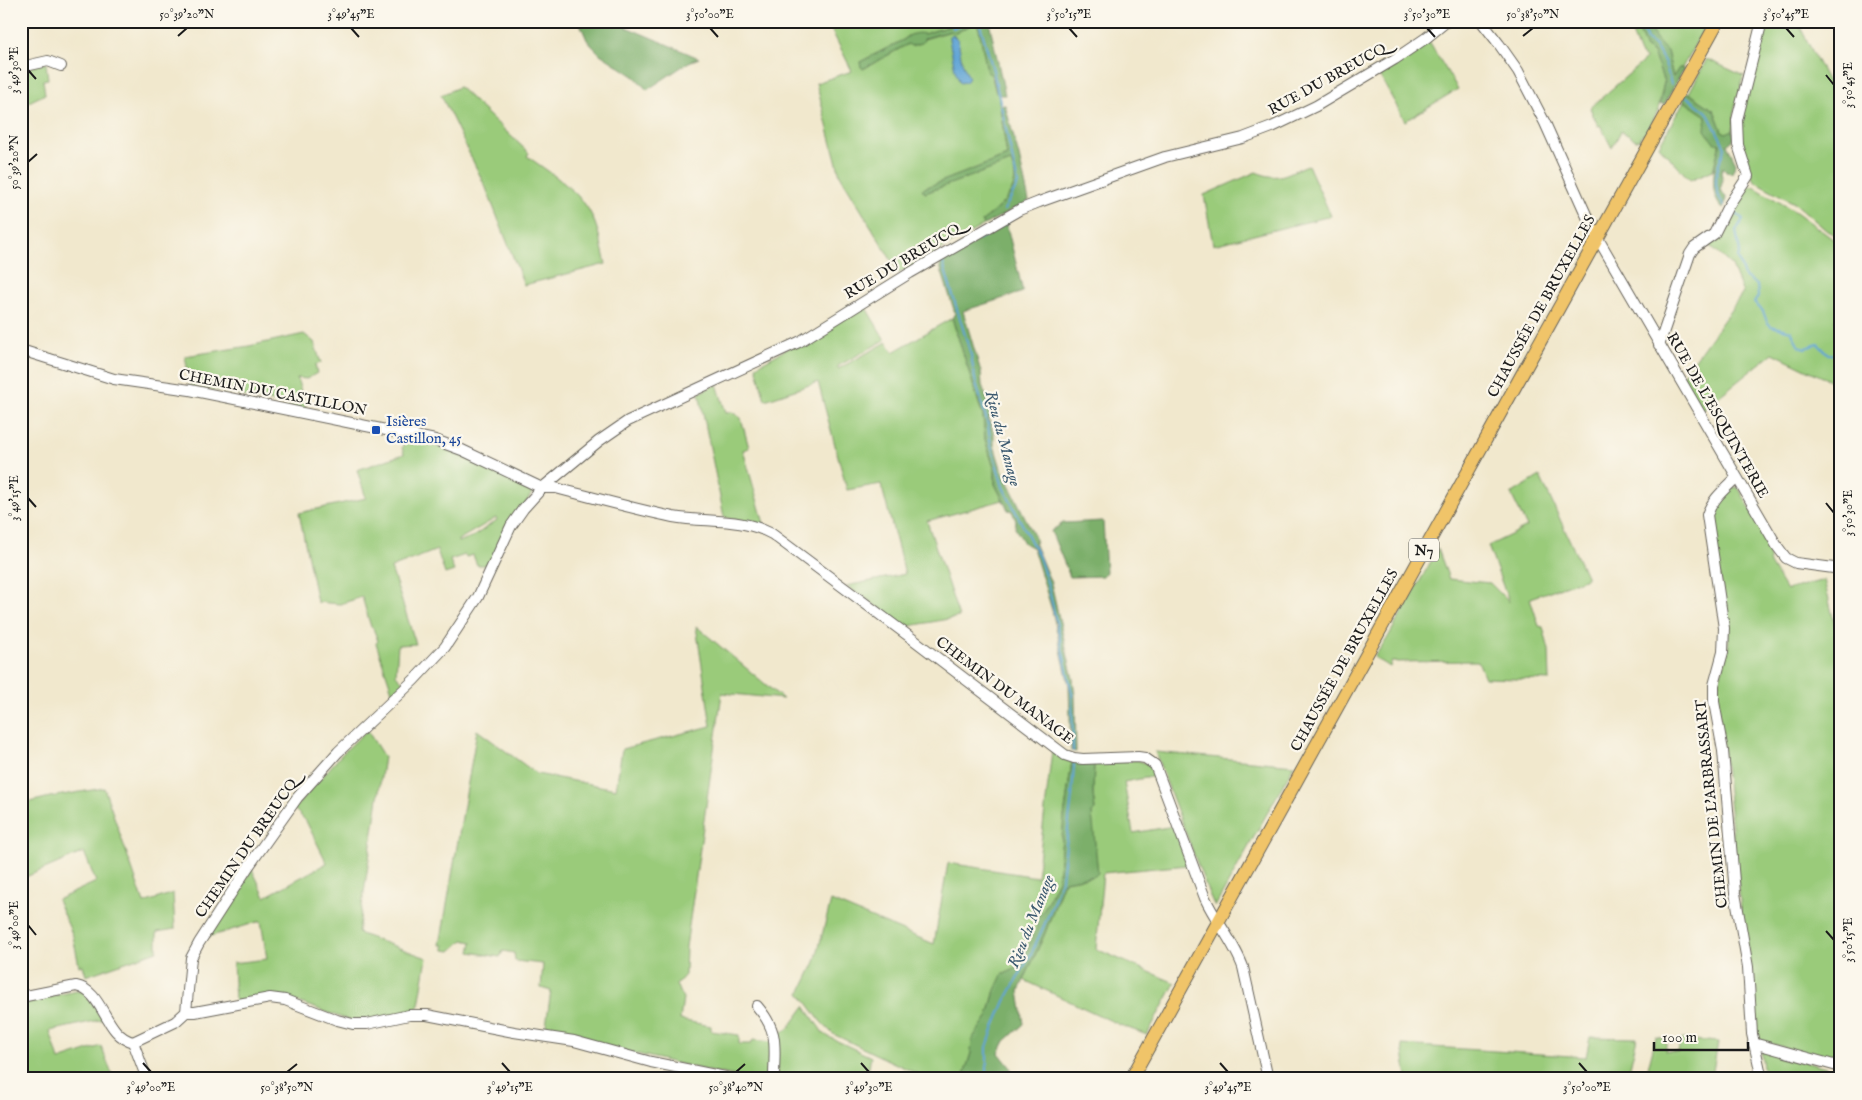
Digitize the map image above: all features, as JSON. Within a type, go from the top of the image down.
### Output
[{"type":"main road","name":"CHAUSSÉE DE BRUXELLES","points":[[1131,1079],[1718,21]]},
{"type":"street","name":"RUE DU BREUCQ","points":[[456,634],[478,597],[512,526],[523,509],[542,488],[599,441],[628,420],[799,342],[910,273],[1019,210],[1165,157],[1243,138],[1272,127],[1316,106],[1395,59],[1447,21]]},
{"type":"street","points":[[1481,21],[1499,44],[1531,96],[1598,237]]},
{"type":"street","points":[[1660,345],[1690,254],[1694,248],[1714,234],[1727,208],[1748,176],[1738,145],[1737,120],[1762,21]]},
{"type":"street","points":[[21,67],[48,61],[61,66]]},
{"type":"street","name":"RUE DE L'ESQUINTERIE","points":[[1598,237],[1736,478],[1786,558],[1796,563],[1841,569]]},
{"type":"street","name":"CHEMIN DU CASTILLON","points":[[21,350],[114,379],[190,390],[435,440],[462,450],[542,488]]},
{"type":"street","name":"CHEMIN DE L'ARBRASSART","points":[[1736,478],[1718,496],[1707,515],[1724,628],[1723,652],[1714,684],[1714,702],[1723,751],[1735,893],[1748,968],[1753,1043],[1762,1079]]},
{"type":"street","name":"CHEMIN DU MANAGE","points":[[542,488],[556,488],[675,517],[741,523],[763,530],[849,591],[1065,755],[1083,759],[1138,757],[1150,761],[1157,770],[1194,872],[1213,916],[1236,950],[1246,976],[1268,1079]]},
{"type":"street","name":"CHEMIN DU BREUCQ","points":[[186,1012],[191,958],[279,821],[315,776],[432,663],[456,634]]},
{"type":"street","points":[[21,997],[76,986],[83,988],[91,994],[116,1031],[126,1040],[133,1042],[175,1022],[186,1012],[270,998],[285,1000],[337,1020],[353,1024],[367,1024],[409,1015],[427,1015],[514,1032],[574,1041],[651,1062],[735,1079]]},
{"type":"street","points":[[757,1006],[768,1019],[774,1035],[774,1079]]},
{"type":"street","points":[[133,1042],[147,1079]]},
{"type":"street","points":[[1753,1043],[1841,1067]]},
{"type":"green space","points":[[579,21],[612,21],[699,58],[689,62],[647,90],[635,77],[600,54],[592,46],[587,40]]},
{"type":"green space","points":[[827,21],[949,21],[950,26],[924,34],[907,36],[905,39],[860,62],[863,69],[908,44],[951,31],[954,34],[976,22],[996,93],[998,94],[1007,156],[923,189],[925,193],[1011,161],[1015,173],[1012,190],[1003,202],[982,221],[984,225],[899,273],[840,175],[816,83],[852,71]]},
{"type":"green space","points":[[949,21],[989,21],[1005,95],[996,93],[993,76],[987,72],[976,22],[954,34],[951,31],[925,38],[922,43],[911,46],[908,44],[863,69],[861,67],[860,62],[909,36],[916,33],[924,34],[950,26]]},
{"type":"green space","points":[[1627,21],[1636,21],[1645,47],[1653,53],[1664,82],[1658,110],[1646,135],[1642,134],[1640,139],[1636,140],[1621,131],[1612,148],[1600,125],[1598,126],[1590,108],[1646,59],[1640,54]]},
{"type":"green space","points":[[1636,21],[1644,21],[1667,51],[1673,77],[1679,68],[1684,69],[1664,105],[1660,103],[1664,82],[1653,53],[1645,47]]},
{"type":"green space","points":[[1644,21],[1708,21],[1682,68],[1679,68],[1673,77],[1667,51]]},
{"type":"green space","points":[[1766,21],[1797,21],[1834,94],[1841,91],[1841,238],[1827,231],[1796,204],[1756,182],[1747,164],[1742,144],[1744,103]]},
{"type":"green space","points":[[1429,42],[1458,89],[1405,121],[1378,73]]},
{"type":"green space","points":[[1707,59],[1744,76],[1735,107],[1733,130],[1726,134],[1722,131],[1714,110],[1689,93]]},
{"type":"green space","points":[[46,63],[48,79],[43,80],[45,94],[21,106],[21,69]]},
{"type":"green space","points":[[459,87],[529,153],[527,156],[564,183],[584,203],[595,224],[606,264],[524,285],[486,188],[441,95]]},
{"type":"green space","points":[[1687,92],[1714,110],[1722,131],[1726,133],[1733,130],[1734,139],[1727,145],[1736,163],[1732,173],[1726,172],[1723,167],[1721,173],[1723,180],[1720,190],[1726,197],[1723,209],[1718,203],[1714,187],[1716,160],[1720,144],[1713,142],[1705,130],[1706,116],[1684,101],[1683,96]]},
{"type":"green space","points":[[1684,101],[1706,116],[1720,144],[1713,170],[1690,180],[1659,146]]},
{"type":"green space","points":[[1005,105],[1029,201],[984,225],[982,221],[993,213],[1012,190],[1015,177],[1011,162],[925,193],[922,189],[1007,156],[1000,106]]},
{"type":"green space","points":[[1308,165],[1331,216],[1213,245],[1204,195],[1256,172],[1277,176]]},
{"type":"green space","points":[[1747,186],[1754,187],[1796,212],[1841,245],[1841,320],[1834,320],[1841,327],[1841,386],[1773,353],[1702,410],[1681,379],[1743,293],[1732,266],[1710,246],[1731,207]]},
{"type":"green space","points":[[1006,222],[1023,292],[963,311],[981,372],[982,385],[991,410],[989,420],[1001,468],[1036,540],[1035,545],[1051,583],[1073,679],[1076,752],[1071,751],[1069,685],[1052,610],[1033,548],[1024,543],[1015,528],[1016,521],[1012,511],[1008,510],[995,484],[995,471],[985,439],[983,416],[952,318],[955,313],[940,266],[942,258]]},
{"type":"green space","points":[[865,306],[885,340],[838,366],[838,369],[887,342],[893,352],[952,318],[983,416],[985,439],[995,471],[995,484],[1003,500],[927,521],[959,617],[904,627],[884,611],[846,586],[905,574],[881,484],[847,490],[818,382],[765,400],[756,366]]},
{"type":"green space","points":[[304,334],[314,342],[321,363],[315,365],[317,373],[307,379],[297,378],[306,409],[190,385],[185,356],[249,346]]},
{"type":"green space","points":[[717,384],[726,413],[732,412],[741,418],[749,448],[743,450],[765,527],[724,517],[699,393]]},
{"type":"green space","points":[[406,438],[454,451],[532,488],[532,493],[488,565],[477,565],[473,555],[466,557],[465,555],[450,560],[454,571],[445,574],[437,550],[391,568],[416,644],[398,645],[396,675],[404,683],[393,694],[376,643],[378,641],[371,627],[362,597],[340,604],[317,602],[299,513],[366,498],[357,470],[404,454],[402,448]],"holes":[[[496,518],[497,520],[474,536],[458,542],[458,540]]]},
{"type":"green space","points":[[1540,476],[1587,578],[1530,598],[1539,626],[1543,627],[1549,650],[1550,680],[1485,678],[1478,661],[1391,662],[1390,667],[1374,657],[1387,639],[1438,549],[1449,579],[1490,583],[1509,602],[1488,546],[1527,527],[1511,494]]},
{"type":"green space","points":[[1738,487],[1765,535],[1770,564],[1786,590],[1824,580],[1841,650],[1841,1064],[1759,1040],[1755,1036],[1718,701],[1718,684],[1728,652],[1729,632],[1711,523],[1717,503],[1733,488]]},
{"type":"green space","points":[[1103,521],[1106,572],[1103,576],[1070,577],[1051,531],[1063,523]]},
{"type":"green space","points":[[696,626],[783,699],[722,693],[686,947],[685,975],[676,985],[683,998],[680,1020],[711,1026],[711,1031],[739,1035],[739,1044],[751,1044],[753,1040],[773,1042],[771,1079],[752,1079],[709,1071],[545,1032],[551,991],[541,988],[543,964],[515,961],[514,953],[503,951],[500,957],[470,952],[472,942],[463,940],[451,951],[444,950],[444,945],[440,945],[477,730],[537,774],[616,789],[622,749],[711,726]]},
{"type":"green space","points":[[367,730],[384,757],[358,933],[427,958],[419,1005],[415,1011],[369,1020],[351,1021],[281,996],[235,1002],[233,963],[267,959],[261,921],[208,937],[252,869],[265,897],[327,863],[306,821],[294,809],[343,753]]},
{"type":"green space","points":[[1052,750],[1072,761],[1058,880],[1043,911],[1036,919],[1037,928],[1019,967],[995,990],[988,1016],[972,1040],[971,1053],[963,1079],[928,1079],[833,1034],[821,1022],[800,993],[815,962],[831,901],[934,944],[948,863],[1037,877]]},
{"type":"green space","points":[[1155,752],[1294,765],[1215,907],[1209,894]]},
{"type":"green space","points":[[1137,760],[1151,765],[1156,776],[1124,782],[1133,833],[1174,826],[1188,865],[1103,873],[1096,949],[1175,983],[1147,1035],[1120,1025],[1024,980],[1045,933],[1064,881],[1095,876],[1092,813],[1095,810],[1093,794],[1094,762]]},
{"type":"green space","points":[[1072,761],[1094,762],[1093,794],[1095,810],[1092,813],[1098,873],[1095,876],[1064,881],[1045,933],[1019,991],[1024,1024],[1005,1041],[999,1053],[1011,1068],[1010,1076],[1000,1075],[1000,1079],[963,1079],[971,1053],[972,1039],[988,1016],[995,990],[1002,975],[1019,967],[1037,928],[1036,919],[1043,911],[1058,880]]},
{"type":"green space","points":[[104,788],[144,903],[173,893],[175,929],[157,932],[157,951],[86,976],[83,965],[79,966],[73,936],[57,900],[96,882],[84,852],[21,879],[21,804]]},
{"type":"green space","points":[[77,991],[84,992],[104,1019],[50,1031],[59,1060],[101,1046],[114,1079],[21,1079],[21,1002]]},
{"type":"green space","points":[[805,1006],[823,1033],[871,1057],[866,1079],[777,1079],[777,1034],[788,1029]]},
{"type":"green space","points":[[1590,1037],[1637,1038],[1628,1075],[1640,1079],[1397,1079],[1407,1078],[1402,1045],[1586,1057]]},
{"type":"green space","points":[[1656,1037],[1667,1039],[1665,1051],[1678,1052],[1681,1039],[1718,1042],[1712,1077],[1645,1079]]},
{"type":"green space","points":[[1761,1049],[1826,1067],[1827,1079],[1764,1079]]},
{"type":"water","points":[[952,34],[958,40],[962,62],[969,78],[966,82],[960,83],[955,70],[949,39],[949,36]]},
{"type":"waterway","name":"Rieu du Manage","points":[[951,21],[953,28],[967,21]]},
{"type":"waterway","name":"Rieu du Manage","points":[[979,21],[993,70],[1018,184],[1004,210]]},
{"type":"waterway","points":[[1639,21],[1647,40],[1655,46],[1665,63],[1671,84]]},
{"type":"waterway","points":[[1686,96],[1707,112],[1725,147],[1716,177],[1717,191],[1724,206]]},
{"type":"waterway","points":[[1730,209],[1743,219],[1736,231],[1740,252],[1738,258],[1744,276],[1757,285],[1758,296],[1754,303],[1763,311],[1767,322],[1771,326],[1791,331],[1799,346],[1805,348],[1818,344],[1828,354],[1841,355]]},
{"type":"waterway","name":"Rieu du Manage","points":[[979,239],[1008,222]]},
{"type":"waterway","name":"Rieu du Manage","points":[[942,260],[971,355],[975,379],[1003,487],[1039,557],[1048,585],[1072,693],[1073,751]]},
{"type":"waterway","name":"Rieu du Manage","points":[[987,1079],[987,1047],[994,1027],[1005,1001],[1031,954],[1062,879],[1074,764]]},
{"type":"place","name":"Isières Castillon, 45","points":[[376,430]]}]
